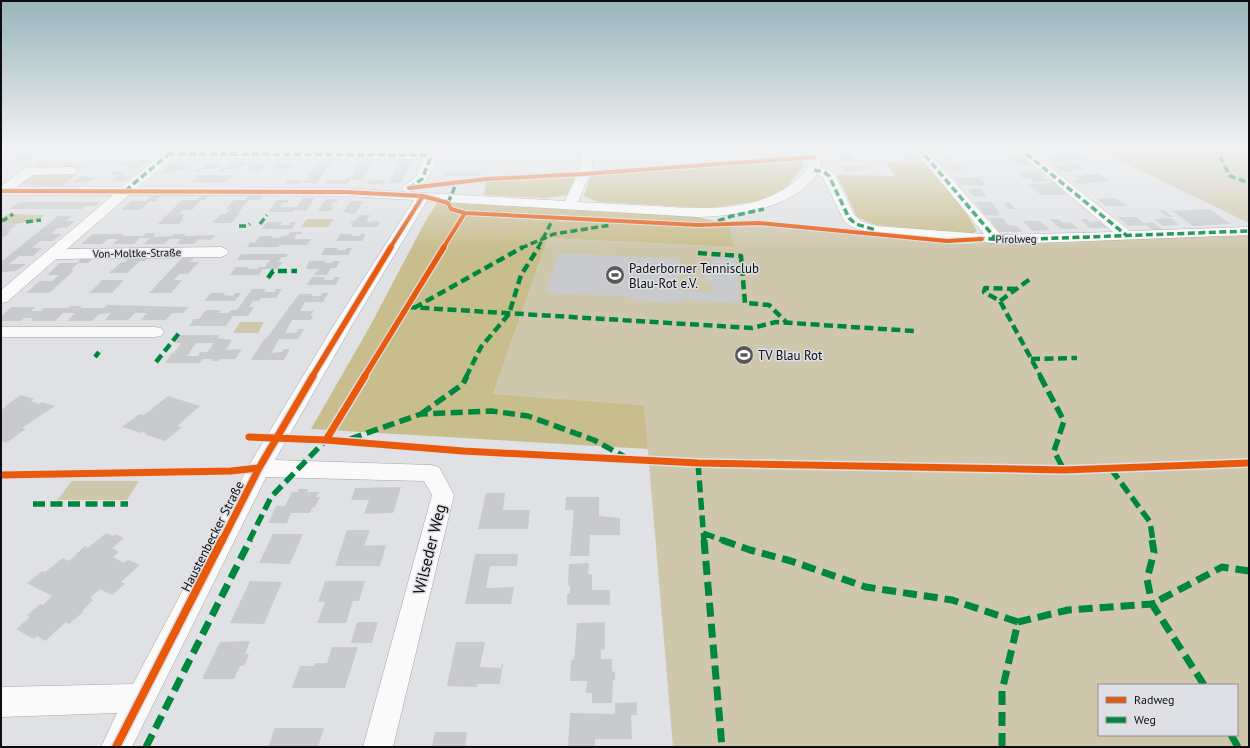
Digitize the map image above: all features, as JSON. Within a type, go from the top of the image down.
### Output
[{"type":"street","points":[[1,191],[14,182]]},
{"type":"street","points":[[1,298],[136,182]]},
{"type":"street","points":[[409,188],[417,182]]},
{"type":"street","points":[[570,205],[580,182]]},
{"type":"street","points":[[1,191],[345,192],[698,213],[735,210],[764,204],[793,191],[802,182]]},
{"type":"street","name":"Pirolweg","points":[[832,182],[849,218],[856,224],[875,230],[996,239],[1249,231]]},
{"type":"street","points":[[948,182],[996,239]]},
{"type":"street","points":[[1061,182],[1126,235]]},
{"type":"street","name":"Haustenbecker Straße","points":[[116,747],[259,468],[343,325],[422,196]]},
{"type":"street","name":"Von-Moltke-Straße","points":[[53,254],[221,252]]},
{"type":"street","points":[[1,332],[155,332]]},
{"type":"street","name":"Wilseder Weg","points":[[259,468],[431,473],[443,495],[378,747]]},
{"type":"street","points":[[1,702],[141,698]]},
{"type":"shaded area","points":[[17,182],[67,182],[61,186],[14,184]]},
{"type":"shaded area","points":[[487,182],[574,182],[567,195],[546,198],[484,195]]},
{"type":"shaded area","points":[[588,182],[791,182],[786,188],[758,201],[710,208],[599,202],[584,196]]},
{"type":"shaded area","points":[[840,182],[943,182],[966,212],[977,231],[970,234],[876,225],[857,217]]},
{"type":"shaded area","points":[[1164,182],[1249,182],[1249,223]]},
{"type":"shaded area","points":[[440,198],[694,216],[729,225],[734,247],[548,238],[493,394],[644,405],[648,449],[311,429],[369,328],[426,220]]},
{"type":"shaded area","points":[[7,214],[45,215],[33,223],[1,223],[1,219]]},
{"type":"shaded area","points":[[307,219],[334,219],[328,227],[301,227]]},
{"type":"shaded area","points":[[729,225],[765,226],[955,244],[1249,235],[1249,747],[673,747],[644,405],[493,394],[548,238],[733,247]]},
{"type":"shaded area","points":[[240,322],[264,322],[258,333],[233,333]]},
{"type":"shaded area","points":[[72,481],[139,481],[127,500],[57,500]]},
{"type":"building","points":[[287,182],[301,182],[299,184],[285,184]]},
{"type":"building","points":[[303,182],[317,182],[316,183],[301,183]]},
{"type":"building","points":[[327,182],[348,182],[347,184],[325,184]]},
{"type":"building","points":[[369,182],[384,182],[383,184],[368,184]]},
{"type":"building","points":[[389,182],[402,182],[401,183],[388,183]]},
{"type":"building","points":[[957,182],[983,182],[986,185],[959,185]]},
{"type":"building","points":[[1075,182],[1100,182],[1078,184]]},
{"type":"building","points":[[1054,183],[1068,195],[1041,195],[1028,184]]},
{"type":"building","points":[[968,189],[981,189],[986,197],[973,196]]},
{"type":"building","points":[[249,195],[264,195],[260,200],[249,200],[237,214],[240,214],[231,223],[212,223],[221,214],[225,214],[230,209],[226,209],[234,200],[245,200]]},
{"type":"building","points":[[151,196],[161,196],[156,201],[150,201],[140,210],[121,210],[131,201],[146,201]]},
{"type":"building","points":[[200,196],[209,196],[205,200],[201,200],[192,210],[183,210],[179,214],[185,214],[181,218],[184,218],[179,224],[158,224],[182,200],[196,200]]},
{"type":"building","points":[[303,198],[315,198],[306,211],[294,210],[293,212],[268,212],[277,200],[289,200],[287,203],[283,203],[280,207],[297,207]]},
{"type":"building","points":[[1116,198],[1126,206],[1106,206],[1097,199]]},
{"type":"building","points":[[326,199],[338,199],[337,202],[333,202],[330,206],[334,206],[331,211],[318,211]]},
{"type":"building","points":[[351,201],[363,201],[355,214],[343,212]]},
{"type":"building","points":[[19,202],[100,202],[96,206],[86,206],[82,209],[9,209]]},
{"type":"building","points":[[975,202],[991,202],[1000,213],[998,213],[1000,216],[985,215]]},
{"type":"building","points":[[1004,203],[1010,203],[1015,209],[1009,209]]},
{"type":"building","points":[[1209,209],[1231,224],[1193,226],[1172,211]]},
{"type":"building","points":[[1164,210],[1173,217],[1168,217],[1159,211]]},
{"type":"building","points":[[359,215],[370,215],[366,222],[380,221],[377,227],[351,227],[353,223],[350,223],[355,221]]},
{"type":"building","points":[[58,216],[72,216],[66,221],[75,221],[67,228],[58,228],[51,234],[62,234],[53,241],[40,241],[32,248],[42,248],[33,256],[19,256],[9,264],[26,264],[16,271],[1,273],[1,262]]},
{"type":"building","points":[[1118,217],[1137,217],[1144,223],[1152,222],[1163,230],[1153,230],[1146,225],[1128,226]]},
{"type":"building","points":[[989,218],[1003,218],[1008,225],[1017,226],[1023,232],[996,232],[992,225],[994,225]]},
{"type":"building","points":[[1171,218],[1179,225],[1162,226],[1154,219]]},
{"type":"building","points":[[1049,219],[1058,219],[1063,223],[1071,222],[1078,229],[1061,229]]},
{"type":"building","points":[[1080,219],[1087,219],[1090,222],[1100,221],[1108,228],[1090,228]]},
{"type":"building","points":[[1023,221],[1040,221],[1050,230],[1032,231]]},
{"type":"building","points":[[267,222],[282,222],[280,225],[289,225],[290,222],[296,222],[292,229],[262,229]]},
{"type":"building","points":[[1,223],[19,223],[8,231],[11,231],[4,237],[1,236]]},
{"type":"building","points":[[290,232],[303,232],[301,234],[297,234],[294,239],[311,239],[307,245],[247,247],[250,242],[255,243],[260,236],[273,236],[271,238],[280,238],[282,236],[287,236]]},
{"type":"building","points":[[146,233],[155,233],[153,237],[172,236],[174,234],[186,234],[184,236],[216,235],[211,240],[199,239],[194,244],[177,244],[181,239],[169,239],[164,244],[144,244],[150,238],[140,238],[134,244],[113,244],[118,239],[108,239],[102,244],[81,244],[93,234],[124,234],[122,236],[143,236]]},
{"type":"building","points":[[340,234],[360,236],[361,234],[366,234],[362,241],[336,241]]},
{"type":"building","points":[[325,248],[338,248],[337,250],[345,250],[347,248],[352,248],[348,255],[321,255]]},
{"type":"building","name":"Paderborner Tennisclub Blau-Rot e.V.","points":[[558,253],[680,259],[678,290],[712,292],[712,283],[705,282],[705,274],[712,275],[712,256],[737,257],[740,303],[678,300],[678,303],[632,301],[632,297],[546,293]]},
{"type":"building","points":[[241,254],[288,254],[286,257],[282,257],[278,262],[283,262],[277,269],[263,269],[259,275],[230,275],[236,267],[249,267],[248,269],[257,269],[259,267],[265,267],[270,260],[237,260]]},
{"type":"building","points":[[131,256],[149,256],[145,261],[140,261],[127,273],[109,273],[121,262],[125,262]]},
{"type":"building","points":[[184,256],[195,256],[190,262],[199,262],[188,274],[179,274],[174,280],[182,280],[171,293],[149,293]]},
{"type":"building","points":[[83,257],[95,257],[88,263],[78,263],[71,270],[74,270],[49,293],[26,293],[40,281],[52,281],[59,275],[47,275],[60,263],[77,263]]},
{"type":"building","points":[[309,261],[326,261],[324,263],[332,263],[334,261],[340,261],[336,268],[331,268],[327,275],[314,275],[319,269],[306,269]]},
{"type":"building","points":[[312,277],[325,277],[324,280],[333,280],[334,277],[340,277],[336,285],[307,285]]},
{"type":"building","points":[[102,280],[124,280],[112,293],[89,293]]},
{"type":"building","points":[[252,289],[266,289],[264,292],[274,292],[276,289],[282,289],[276,298],[261,298],[259,301],[253,301],[249,307],[254,307],[248,316],[233,316],[226,326],[189,326],[194,319],[199,319],[206,310],[221,310],[218,313],[228,313],[231,310],[237,310]]},
{"type":"building","points":[[211,293],[225,293],[223,295],[233,296],[235,293],[241,293],[235,301],[204,301]]},
{"type":"building","points":[[322,293],[328,293],[323,302],[305,302],[300,311],[314,311],[310,316],[313,316],[311,320],[292,320],[287,329],[285,333],[296,333],[298,329],[304,329],[298,339],[279,339],[271,353],[282,352],[284,349],[290,349],[284,360],[251,360],[264,339],[266,339],[299,294],[313,294],[311,296],[321,296]]},
{"type":"building","points":[[107,305],[189,307],[183,313],[172,313],[166,320],[141,320],[147,313],[135,313],[128,320],[105,320],[111,313],[99,314],[92,321],[67,321],[75,313],[63,313],[55,321],[31,321],[33,318],[24,318],[21,321],[1,321],[1,317],[11,307],[35,307],[31,311],[41,311],[44,308],[68,308],[70,306],[82,306],[80,308],[104,308]]},
{"type":"building","points":[[181,335],[219,335],[217,338],[232,340],[226,350],[242,349],[235,359],[220,359],[218,361],[211,361],[213,359],[203,359],[199,363],[165,363],[181,343],[175,343]],"holes":[[[196,343],[214,343],[207,352],[200,352],[198,356],[187,356]]]},
{"type":"building","points":[[21,395],[34,399],[31,401],[39,404],[42,402],[55,406],[22,428],[26,429],[6,443],[1,441],[1,410]]},
{"type":"building","points":[[168,396],[200,406],[177,426],[182,427],[165,441],[146,435],[147,434],[143,432],[141,433],[122,427],[139,414],[144,415]]},
{"type":"building","points":[[401,487],[393,513],[364,514],[369,500],[351,500],[355,488]]},
{"type":"building","points":[[299,489],[308,489],[307,492],[319,492],[316,497],[320,497],[310,513],[291,513],[287,523],[268,523],[276,506],[285,506],[292,492],[298,492]]},
{"type":"building","points":[[486,493],[505,493],[503,510],[530,510],[528,529],[478,529]]},
{"type":"building","points":[[566,497],[599,497],[599,516],[620,518],[620,535],[590,535],[589,556],[570,556],[574,510],[565,510]]},
{"type":"building","points":[[347,530],[370,530],[364,546],[386,545],[380,566],[335,566]]},
{"type":"building","points":[[106,533],[114,536],[116,534],[124,538],[112,548],[119,552],[113,557],[124,563],[128,560],[140,565],[121,582],[125,584],[112,595],[100,589],[90,598],[93,600],[82,611],[83,612],[69,624],[66,622],[45,641],[37,636],[34,639],[16,629],[30,617],[27,615],[40,604],[43,605],[52,596],[27,583],[42,571],[45,572],[63,558],[69,561],[85,546],[88,548]]},
{"type":"building","points":[[273,534],[303,534],[290,564],[259,563]]},
{"type":"building","points":[[475,554],[518,554],[517,566],[490,566],[486,588],[514,587],[511,604],[465,604]]},
{"type":"building","points":[[589,563],[588,574],[592,574],[592,590],[610,590],[610,605],[567,605],[567,594],[570,593],[570,586],[568,585],[569,564]]},
{"type":"building","points":[[250,581],[282,582],[264,624],[230,623]]},
{"type":"building","points":[[325,581],[365,581],[359,601],[353,601],[346,623],[317,623],[325,602],[318,602]]},
{"type":"building","points":[[357,622],[378,622],[372,643],[351,643]]},
{"type":"building","points":[[605,622],[605,649],[601,650],[601,659],[612,659],[612,671],[615,672],[615,680],[613,680],[612,703],[592,703],[592,693],[586,693],[587,681],[570,681],[571,660],[574,659],[577,623]]},
{"type":"building","points":[[250,641],[245,654],[249,654],[244,666],[240,666],[234,679],[202,679],[220,642]]},
{"type":"building","points":[[456,642],[485,642],[480,667],[501,668],[503,663],[500,684],[477,684],[477,687],[447,686]]},
{"type":"building","points":[[332,647],[358,647],[345,688],[292,688],[300,666],[314,666],[315,663],[327,663]]},
{"type":"building","points":[[637,702],[637,715],[631,715],[632,739],[595,739],[595,747],[568,747],[570,713],[615,714],[615,703]]},
{"type":"building","points":[[275,728],[324,728],[318,747],[268,747]]},
{"type":"building","points":[[435,732],[467,732],[465,747],[432,747]]},
{"type":"marked path","points":[[125,191],[136,182]]},
{"type":"marked path","points":[[411,187],[418,182]]},
{"type":"marked path","points":[[832,182],[849,218],[856,224],[876,230]]},
{"type":"marked path","points":[[948,182],[996,239]]},
{"type":"marked path","points":[[1061,182],[1126,235]]},
{"type":"marked path","points":[[448,203],[456,184]]},
{"type":"marked path","points":[[718,221],[732,216],[764,209]]},
{"type":"marked path","points":[[1,220],[4,220],[13,214]]},
{"type":"marked path","points":[[260,224],[267,215]]},
{"type":"marked path","points":[[421,414],[463,384],[481,347],[509,314],[521,275],[537,251],[554,217]]},
{"type":"marked path","points":[[26,222],[41,220]]},
{"type":"marked path","points":[[239,226],[247,226],[250,224]]},
{"type":"marked path","points":[[414,308],[508,255],[543,238],[554,234],[611,225]]},
{"type":"marked path","points":[[978,238],[1006,240],[1249,231]]},
{"type":"marked path","points":[[698,253],[741,256],[745,303],[769,305],[786,322]]},
{"type":"marked path","points":[[268,278],[273,271],[297,271]]},
{"type":"marked path","points":[[1000,301],[1030,279]]},
{"type":"marked path","points":[[1016,289],[985,288],[984,292],[1000,301],[1064,421],[1054,451],[1064,470]]},
{"type":"marked path","points":[[407,307],[752,328],[776,322],[914,331]]},
{"type":"marked path","points":[[156,362],[180,332]]},
{"type":"marked path","points":[[95,357],[99,352]]},
{"type":"marked path","points":[[1031,359],[1077,358]]},
{"type":"marked path","points":[[350,439],[421,414],[491,411],[528,416],[594,440],[625,457]]},
{"type":"marked path","points":[[146,747],[271,497],[326,440]]},
{"type":"marked path","points":[[698,463],[722,747]]},
{"type":"marked path","points":[[1002,747],[1002,691],[1018,622],[1068,610],[1152,604],[1147,579],[1154,552],[1150,522],[1111,469]]},
{"type":"marked path","points":[[33,504],[128,504]]},
{"type":"marked path","points":[[703,533],[750,550],[791,561],[866,587],[952,600],[1018,622]]},
{"type":"marked path","points":[[1203,684],[1152,604],[1222,567],[1249,571]]},
{"type":"marked path","points":[[1232,736],[1238,747]]},
{"type":"cycle path","points":[[409,188],[462,182]]},
{"type":"cycle path","points":[[1,191],[345,192],[423,196],[448,203],[451,209],[465,213],[698,225],[759,223],[947,241],[982,239]]},
{"type":"cycle path","points":[[116,747],[259,468],[343,325],[423,196]]},
{"type":"cycle path","points":[[326,440],[465,213]]},
{"type":"cycle path","points":[[249,437],[326,440],[463,451],[698,463],[1064,470],[1249,463]]},
{"type":"cycle path","points":[[1,475],[231,471],[259,468]]},
{"type":"place","name":"Paderborner Tennisclub Blau-Rot e.V.","points":[[615,275]]},
{"type":"place","name":"TV Blau Rot","points":[[744,355]]}]
